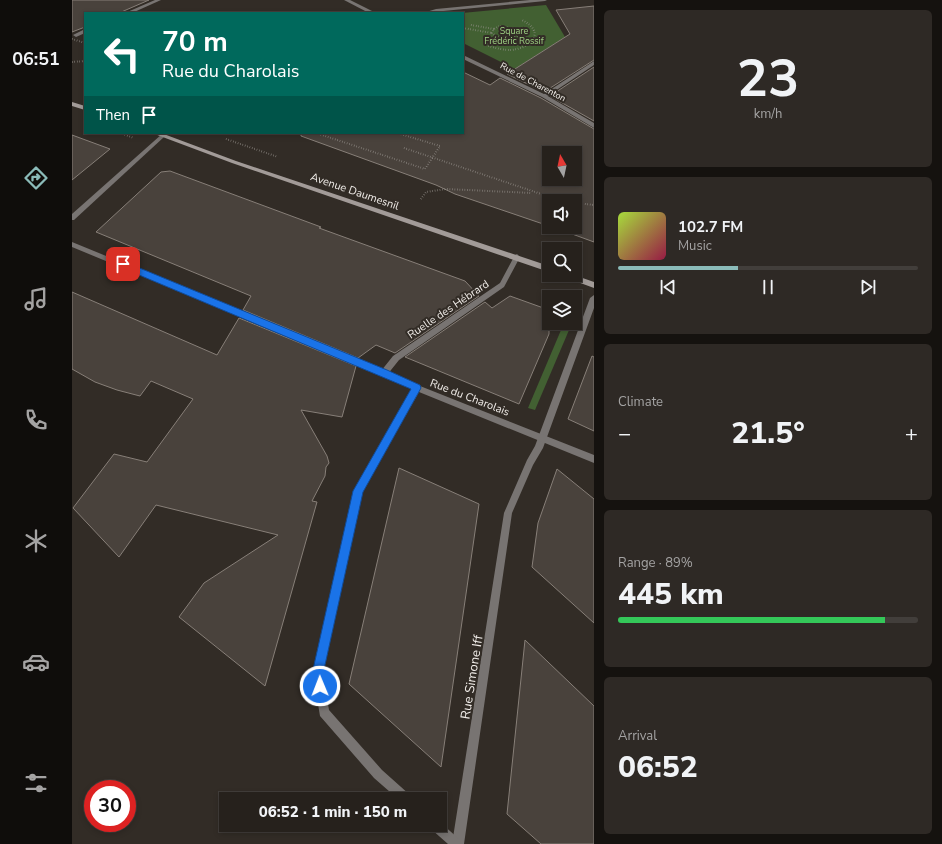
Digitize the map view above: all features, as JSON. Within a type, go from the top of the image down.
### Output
[{"type":"main road","points":[[72,104],[84,108]]},
{"type":"main road","name":"Avenue Daumesnil","points":[[157,134],[234,162],[542,266]]},
{"type":"main road","points":[[582,281],[594,285]]},
{"type":"street","points":[[130,12],[159,0]]},
{"type":"street","points":[[346,0],[371,12]]},
{"type":"street","points":[[429,12],[436,10],[545,0]]},
{"type":"street","points":[[74,37],[84,32]]},
{"type":"street","name":"Rue de Charenton","points":[[464,57],[544,96],[594,126]]},
{"type":"street","points":[[544,96],[594,63]]},
{"type":"street","points":[[72,218],[162,136]]},
{"type":"street","name":"Rue du Charolais","points":[[72,244],[417,388],[544,437],[594,459]]},
{"type":"street","name":"Ruelle des Hébrard","points":[[384,373],[396,358],[502,285],[516,257]]},
{"type":"street","name":"Rue Simone Iff","points":[[457,844],[508,513],[530,463],[544,437],[594,298]]},
{"type":"street","points":[[398,792],[378,774],[324,712],[318,674],[358,491],[417,388]]},
{"type":"street","points":[[442,832],[457,844]]},
{"type":"path","points":[[486,45],[496,49],[510,50],[528,45],[535,39],[536,33],[534,29],[518,18]]},
{"type":"path","points":[[464,28],[492,33],[496,37],[510,40],[515,38],[518,34],[517,31],[506,26],[500,26],[494,29],[471,25]]},
{"type":"path","points":[[492,33],[494,29]]},
{"type":"path","points":[[74,37],[84,42]]},
{"type":"path","points":[[482,48],[496,37]]},
{"type":"path","points":[[72,62],[84,61]]},
{"type":"path","points":[[123,134],[134,138]]},
{"type":"path","points":[[319,134],[425,169],[440,146],[400,134]]},
{"type":"path","points":[[404,148],[542,195]]},
{"type":"path","points":[[421,199],[426,192],[446,189],[536,193]]},
{"type":"path","points":[[582,204],[594,205]]},
{"type":"green space","name":"Square Frédéric Rossif","points":[[546,5],[565,37],[515,69],[464,44],[464,13]]},
{"type":"green space","points":[[561,330],[569,330],[535,410],[528,408]]},
{"type":"building","points":[[72,0],[149,0],[121,12],[84,12],[84,27],[72,32]]},
{"type":"building","points":[[594,6],[594,60],[544,92],[507,74],[570,34],[556,10]]},
{"type":"building","points":[[594,67],[594,121],[550,96]]},
{"type":"building","points":[[464,72],[490,85],[500,78],[541,98],[594,129],[594,242],[572,234],[582,234],[582,194],[542,194],[542,224],[455,194],[436,185],[301,136],[301,134],[464,134]]},
{"type":"building","points":[[72,135],[110,149],[72,180]]},
{"type":"building","points":[[170,171],[321,227],[319,228],[465,281],[479,296],[395,353],[376,345],[358,358],[243,310],[251,296],[96,232],[161,172]]},
{"type":"building","points":[[72,292],[217,355],[239,318],[356,366],[342,417],[301,410],[327,456],[329,463],[326,467],[325,476],[312,501],[317,502],[265,686],[179,617],[204,583],[278,535],[156,505],[119,557],[73,508],[114,454],[147,462],[193,399],[151,381],[140,396],[95,382],[72,369]]},
{"type":"building","points":[[510,296],[542,307],[542,330],[549,330],[549,334],[519,404],[405,357],[485,302],[492,308]]},
{"type":"building","points":[[592,356],[594,357],[594,431],[568,419]]},
{"type":"building","points":[[399,468],[479,504],[441,767],[349,684]]},
{"type":"building","points":[[557,469],[594,499],[594,623],[532,567],[538,523]]},
{"type":"building","points":[[525,640],[594,706],[594,844],[541,844],[507,814]]},
{"type":"route","points":[[123,264],[417,388],[358,491],[318,674],[320,686]]}]
